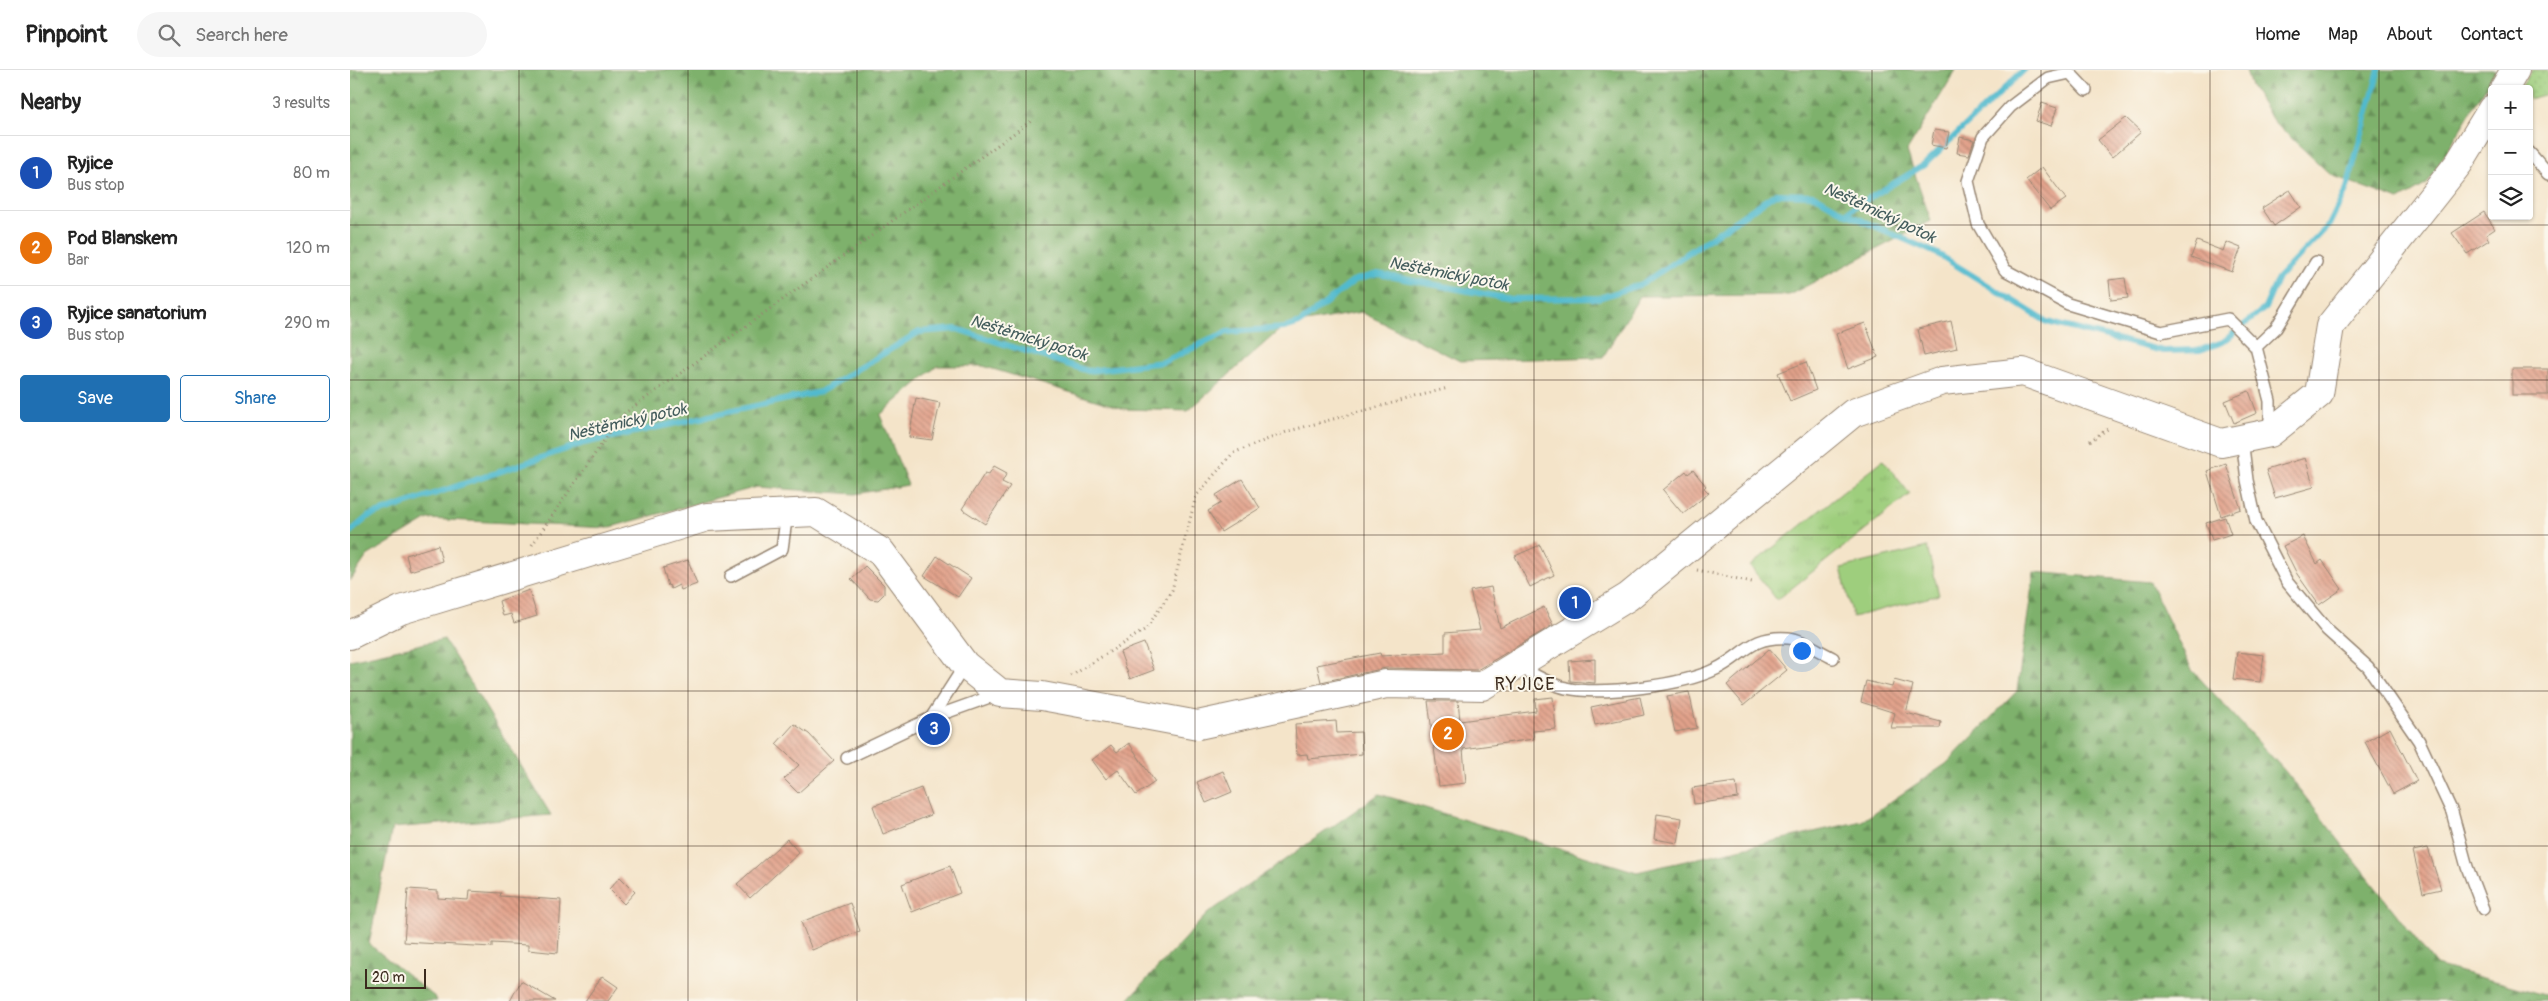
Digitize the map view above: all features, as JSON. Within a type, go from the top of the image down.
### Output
[{"type":"street","points":[[2506,85],[2515,70]]},
{"type":"street","points":[[350,635],[402,610],[707,517],[816,512],[881,552],[964,664],[1000,694],[1042,696],[1198,725],[1386,684],[1482,686],[1628,597],[1852,413],[1942,381],[2023,372],[2221,443],[2270,433],[2319,394],[2330,326],[2459,164],[2488,116]]},
{"type":"lane","points":[[2086,90],[2070,73],[2048,78],[2010,108],[1983,137],[1968,181],[1978,224],[2005,270],[2068,304],[2161,332],[2228,319],[2252,343],[2270,401],[2270,433]]},
{"type":"lane","points":[[2533,157],[2548,174]]},
{"type":"lane","points":[[2252,343],[2276,328],[2316,262]]},
{"type":"lane","points":[[2242,439],[2246,480],[2256,521],[2278,564],[2288,582],[2327,630],[2368,667],[2419,741],[2452,812],[2467,868],[2483,909]]},
{"type":"lane","points":[[731,576],[782,549],[787,513]]},
{"type":"lane","points":[[1516,665],[1565,688],[1609,691],[1690,679],[1718,668],[1742,650],[1764,640],[1789,638],[1833,658]]},
{"type":"lane","points":[[931,718],[964,664]]},
{"type":"lane","points":[[847,758],[931,718],[1000,694]]},
{"type":"path","points":[[531,546],[621,416],[1031,121]]},
{"type":"path","points":[[1042,696],[1146,629],[1172,590],[1196,496],[1233,453],[1289,431],[1448,388]]},
{"type":"path","points":[[1667,564],[1752,582]]},
{"type":"green space","points":[[350,70],[1956,70],[1907,151],[1931,221],[1789,295],[1640,296],[1603,357],[1460,361],[1361,312],[1284,326],[1188,411],[1125,409],[983,366],[937,366],[880,415],[908,485],[855,494],[757,487],[607,528],[428,519],[367,556],[350,581]]},
{"type":"green space","points":[[2246,70],[2496,70],[2427,184],[2399,200],[2331,175],[2274,122],[2251,86]]},
{"type":"green space","points":[[2532,70],[2548,70],[2548,94],[2533,98],[2533,85],[2523,85]]},
{"type":"green space","points":[[1883,460],[1910,494],[1777,600],[1750,566]]},
{"type":"green space","points":[[1927,547],[1939,595],[1853,617],[1841,568]]},
{"type":"green space","points":[[2034,572],[2150,582],[2192,670],[2285,771],[2436,965],[2548,996],[2548,1001],[1127,1001],[1207,914],[1379,794],[1637,872],[1862,821],[1946,764],[2017,691]]},
{"type":"green space","points":[[444,639],[551,815],[392,828],[369,944],[436,998],[437,1001],[350,1001],[350,660]]},
{"type":"building","points":[[2042,103],[2057,108],[2051,126],[2036,121]]},
{"type":"building","points":[[2126,118],[2141,132],[2112,157],[2098,140]]},
{"type":"building","points":[[1934,130],[1949,132],[1946,148],[1931,145]]},
{"type":"building","points":[[1960,137],[1974,140],[1969,155],[1957,153]]},
{"type":"building","points":[[2042,167],[2066,199],[2050,210],[2026,180]]},
{"type":"building","points":[[2290,190],[2301,207],[2274,226],[2262,208]]},
{"type":"building","points":[[2484,212],[2495,229],[2486,235],[2489,240],[2467,254],[2452,233]]},
{"type":"building","points":[[2197,241],[2223,251],[2226,242],[2241,248],[2232,272],[2191,257]]},
{"type":"building","points":[[2125,278],[2128,298],[2111,300],[2109,280]]},
{"type":"building","points":[[1951,321],[1957,348],[1924,356],[1918,329]]},
{"type":"building","points":[[1865,323],[1878,357],[1848,369],[1836,334]]},
{"type":"building","points":[[1806,362],[1816,390],[1790,401],[1778,373]]},
{"type":"building","points":[[2512,369],[2548,369],[2548,395],[2512,395]]},
{"type":"building","points":[[2249,391],[2257,413],[2234,423],[2225,401]]},
{"type":"building","points":[[916,398],[940,403],[932,440],[909,437]]},
{"type":"building","points":[[2305,458],[2314,487],[2275,498],[2266,470]]},
{"type":"building","points":[[2226,464],[2241,509],[2221,516],[2207,471]]},
{"type":"building","points":[[994,466],[1007,473],[1002,482],[1010,486],[985,524],[962,509],[985,473],[989,474]]},
{"type":"building","points":[[1693,470],[1706,486],[1704,488],[1709,493],[1683,514],[1663,490],[1686,471],[1688,474]]},
{"type":"building","points":[[1242,479],[1260,508],[1221,532],[1208,511],[1221,503],[1216,495]]},
{"type":"building","points":[[2225,517],[2231,534],[2212,540],[2206,523]]},
{"type":"building","points":[[2303,536],[2317,564],[2322,560],[2342,589],[2319,605],[2297,574],[2283,546]]},
{"type":"building","points":[[438,545],[442,561],[410,571],[406,555]]},
{"type":"building","points":[[1540,545],[1554,575],[1530,587],[1515,556]]},
{"type":"building","points":[[937,556],[971,578],[958,597],[924,576]]},
{"type":"building","points":[[688,560],[697,584],[681,590],[679,585],[671,589],[668,586],[663,568]]},
{"type":"building","points":[[865,566],[884,585],[884,594],[878,600],[870,599],[851,579]]},
{"type":"building","points":[[1491,587],[1500,628],[1544,607],[1553,625],[1477,670],[1386,668],[1321,682],[1317,665],[1380,653],[1381,656],[1445,652],[1445,633],[1480,630],[1470,591]]},
{"type":"building","points":[[529,590],[537,616],[514,623],[511,614],[503,616],[499,601]]},
{"type":"building","points":[[1144,643],[1154,670],[1130,679],[1120,652]]},
{"type":"building","points":[[1769,649],[1787,670],[1744,705],[1727,685]]},
{"type":"building","points":[[2237,652],[2264,655],[2260,682],[2233,679]]},
{"type":"building","points":[[1595,659],[1595,683],[1570,681],[1569,661]]},
{"type":"building","points":[[1894,680],[1913,685],[1906,713],[1941,722],[1940,728],[1891,728],[1895,713],[1861,702],[1866,681],[1892,687]]},
{"type":"building","points":[[1689,692],[1697,728],[1675,732],[1667,696]]},
{"type":"building","points":[[1553,697],[1556,729],[1533,731],[1534,739],[1463,749],[1466,783],[1439,786],[1428,701],[1458,701],[1460,721],[1536,711],[1535,699]]},
{"type":"building","points":[[1640,697],[1644,715],[1595,725],[1591,707]]},
{"type":"building","points":[[1336,721],[1337,733],[1361,732],[1362,754],[1308,759],[1307,754],[1297,755],[1295,724]]},
{"type":"building","points":[[794,724],[809,734],[834,761],[798,793],[784,779],[799,765],[776,744]]},
{"type":"building","points":[[2390,728],[2417,781],[2393,794],[2365,742]]},
{"type":"building","points":[[1129,743],[1155,782],[1136,795],[1118,770],[1106,779],[1092,760],[1111,745],[1117,752]]},
{"type":"building","points":[[1223,771],[1232,792],[1206,803],[1197,782]]},
{"type":"building","points":[[1736,782],[1738,798],[1694,804],[1692,788]]},
{"type":"building","points":[[921,788],[931,815],[883,834],[873,806]]},
{"type":"building","points":[[1657,814],[1682,818],[1678,843],[1654,839]]},
{"type":"building","points":[[787,839],[799,853],[750,898],[737,884]]},
{"type":"building","points":[[2428,848],[2441,889],[2423,893],[2413,851]]},
{"type":"building","points":[[950,866],[960,893],[912,912],[902,884]]},
{"type":"building","points":[[620,877],[635,892],[624,904],[609,889]]},
{"type":"building","points":[[408,889],[438,891],[438,898],[468,900],[469,891],[501,893],[500,896],[561,900],[558,953],[528,950],[528,945],[492,943],[492,947],[404,942]]},
{"type":"building","points":[[850,903],[860,931],[812,950],[801,922]]},
{"type":"building","points":[[602,976],[618,987],[608,1001],[585,1001]]},
{"type":"building","points":[[521,981],[555,1001],[510,1001]]},
{"type":"waterway","points":[[1845,213],[1924,165],[2024,70]]},
{"type":"waterway","name":"Neštěmický potok","points":[[350,532],[369,516],[584,443],[820,392],[919,332],[957,329],[1088,371],[1163,362],[1227,332],[1285,328],[1300,323],[1355,280],[1378,274],[1511,299],[1599,298],[1642,284],[1775,194],[1814,195],[1845,213],[1938,254],[2047,322],[2163,351],[2200,350],[2223,342],[2265,308],[2278,278],[2329,225],[2347,188],[2379,70]]},
{"type":"place","name":"Ryjice","points":[[1575,603]]},
{"type":"place","name":"Ryjice sanatorium","points":[[934,729]]},
{"type":"place","name":"Pod Blanskem","points":[[1448,734]]},
{"type":"district","name":"RYJICE","points":[[1525,684]]}]
